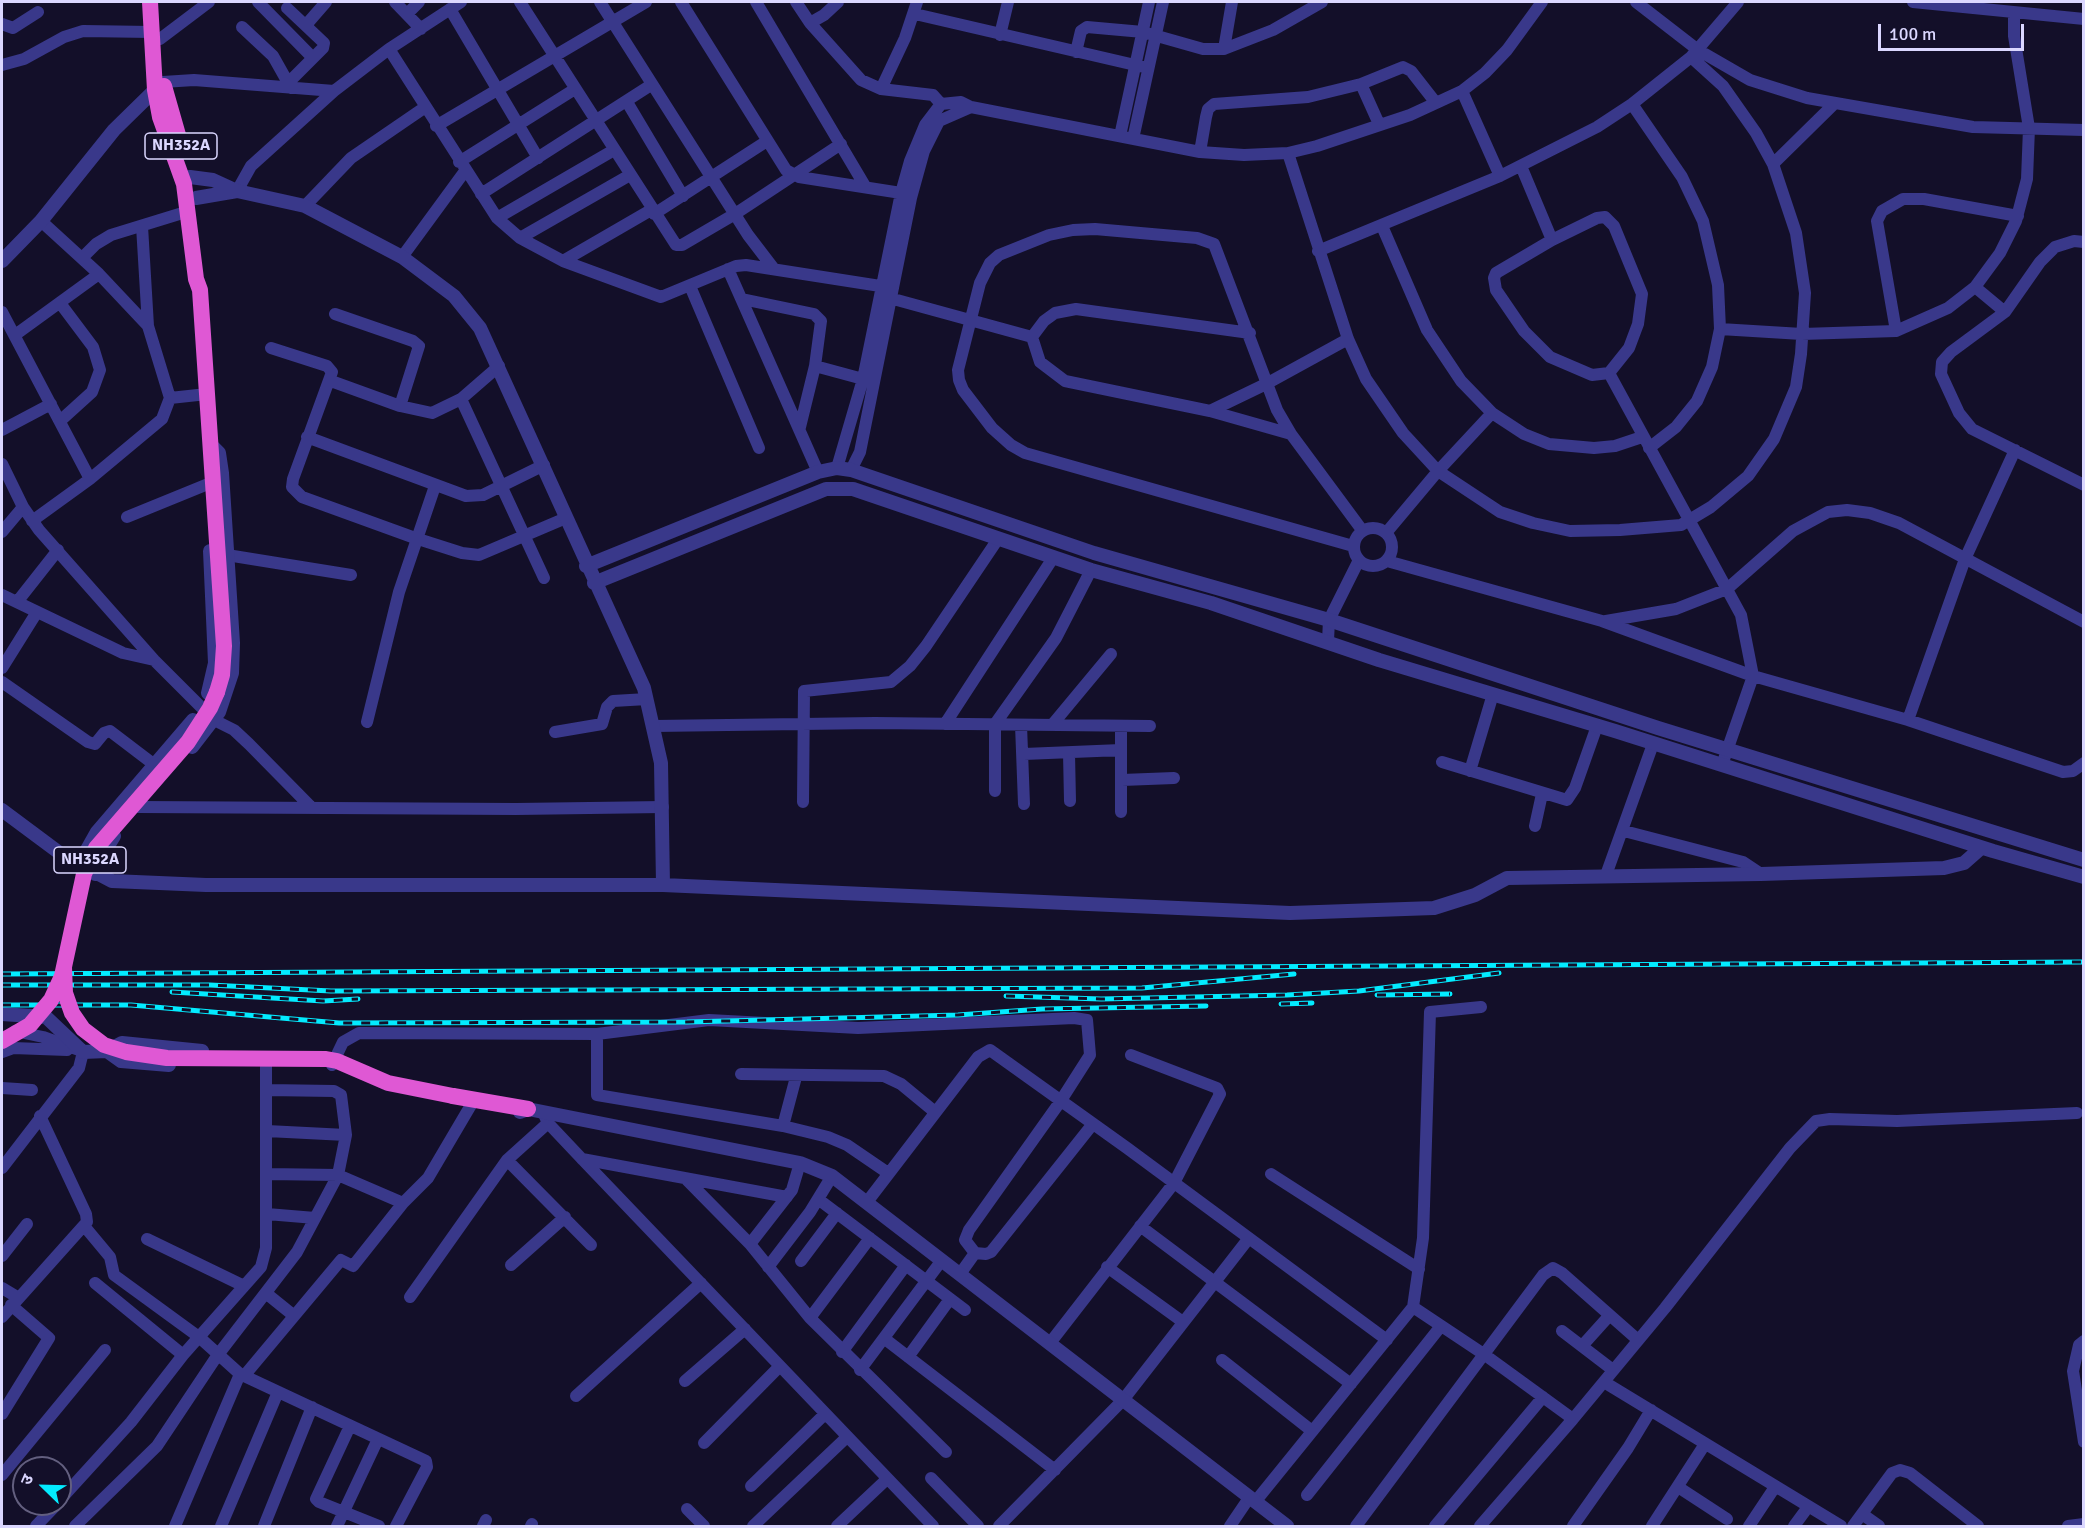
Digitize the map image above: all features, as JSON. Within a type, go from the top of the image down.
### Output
[{"type":"highway","points":[[150,2],[156,36]]},
{"type":"highway","name":"NH352A","points":[[2,1041],[21,1031],[45,1009],[57,990],[81,885],[93,855],[127,811],[188,742],[210,708],[222,675],[224,646],[200,290],[204,277],[191,192],[159,86],[156,36],[158,2]]},
{"type":"highway","points":[[64,967],[65,993],[72,1013],[83,1029],[105,1045],[126,1052],[167,1058],[326,1059],[337,1061],[388,1083],[540,1115]]},
{"type":"street","points":[[258,2],[313,58]]},
{"type":"street","points":[[306,25],[326,2]]},
{"type":"street","points":[[394,2],[421,28]]},
{"type":"street","points":[[407,14],[419,2]]},
{"type":"street","points":[[237,191],[251,166],[334,91],[390,49],[461,2]]},
{"type":"street","points":[[520,2],[652,212],[673,243],[679,246],[735,214],[792,174],[841,144]]},
{"type":"street","points":[[600,2],[651,86],[774,269]]},
{"type":"street","points":[[436,126],[646,2]]},
{"type":"street","points":[[681,2],[767,141],[792,174],[901,193]]},
{"type":"street","points":[[756,2],[865,186]]},
{"type":"street","points":[[796,2],[810,23],[861,80],[880,89],[925,93],[937,98],[941,104]]},
{"type":"street","points":[[810,23],[824,15],[838,2]]},
{"type":"street","points":[[1000,35],[1008,2]]},
{"type":"street","points":[[1149,2],[1149,34]]},
{"type":"street","points":[[1133,139],[1142,67],[1149,34],[1162,2]]},
{"type":"street","points":[[1224,49],[1233,2]]},
{"type":"street","points":[[1076,52],[1083,28],[1149,34],[1203,49],[1224,49],[1272,30],[1322,2]]},
{"type":"street","points":[[941,104],[961,102],[971,107],[1200,152],[1244,155],[1288,153],[1379,124],[1462,91],[1485,73],[1507,50],[1542,2]]},
{"type":"street","points":[[1288,153],[1347,339],[1366,379],[1385,410],[1402,433],[1438,471],[1500,512],[1570,531],[1663,528],[1689,520],[1711,507],[1748,476],[1774,439],[1796,387],[1805,293],[1796,233],[1773,164],[1756,133],[1723,86],[1694,53],[1636,2]]},
{"type":"street","points":[[1318,251],[1500,176],[1598,127],[1632,104],[1694,53],[1738,2]]},
{"type":"street","points":[[1913,2],[2084,19]]},
{"type":"street","points":[[2,65],[24,58],[64,37],[83,32],[156,36],[205,3]]},
{"type":"street","points":[[287,8],[324,43],[290,85]]},
{"type":"street","points":[[880,89],[916,8],[1000,35],[1142,67]]},
{"type":"street","points":[[450,9],[496,91],[538,158]]},
{"type":"street","points":[[2,24],[13,28],[38,12]]},
{"type":"street","points":[[1720,329],[1802,334],[1896,331],[1948,308],[1975,287],[2000,253],[2018,216],[2027,179],[2029,128],[2014,36],[2014,13]]},
{"type":"street","points":[[242,27],[268,50],[290,85]]},
{"type":"street","points":[[390,49],[424,108],[497,218],[520,238],[562,261],[661,297],[728,269],[746,265],[774,269],[887,292],[970,320],[1032,337]]},
{"type":"street","points":[[1694,53],[1750,80],[1807,98],[1973,127],[2084,130]]},
{"type":"street","points":[[1120,136],[1142,67]]},
{"type":"street","points":[[1200,152],[1208,109],[1214,104],[1308,97],[1361,84],[1403,67],[1411,71],[1436,103]]},
{"type":"street","points":[[2,261],[41,221],[114,130],[159,86],[194,80],[290,85],[334,91]]},
{"type":"street","points":[[1361,84],[1379,124]]},
{"type":"street","points":[[481,194],[651,86]]},
{"type":"street","points":[[402,257],[462,166],[575,89]]},
{"type":"street","points":[[1462,91],[1500,176]]},
{"type":"street","points":[[627,102],[683,196]]},
{"type":"street","points":[[1773,164],[1835,103]]},
{"type":"street","points":[[844,469],[860,452],[901,193],[919,138],[941,104]]},
{"type":"street","points":[[1382,226],[1427,330],[1456,374],[1492,413],[1524,434],[1549,444],[1594,448],[1646,443],[1676,427],[1697,400],[1712,367],[1720,329],[1718,285],[1703,221],[1682,177],[1632,104]]},
{"type":"street","points":[[844,469],[863,379],[924,151],[939,121],[971,107]]},
{"type":"street","points":[[305,206],[351,158],[424,108]]},
{"type":"street","points":[[562,261],[683,196],[767,141]]},
{"type":"street","points":[[497,218],[614,150]]},
{"type":"street","points":[[1521,166],[1552,240]]},
{"type":"street","points":[[520,238],[630,175]]},
{"type":"street","points":[[82,258],[104,238],[142,226],[191,192],[213,180],[237,191],[305,206],[402,257],[454,296],[480,328],[499,366],[647,699],[661,763],[663,885]]},
{"type":"street","points":[[191,192],[237,191]]},
{"type":"street","points":[[1896,331],[1877,221],[1881,211],[1903,199],[1924,199],[2018,216]]},
{"type":"street","points":[[1605,217],[1614,226],[1632,264],[1642,294],[1638,324],[1629,348],[1609,373],[1592,375],[1550,357],[1524,332],[1496,290],[1494,278],[1496,273],[1552,240],[1597,218],[1605,217]]},
{"type":"street","points":[[41,221],[99,274],[148,326]]},
{"type":"street","points":[[32,521],[90,479],[162,419],[170,398],[148,326],[142,226]]},
{"type":"street","points":[[1353,546],[1024,453],[1011,445],[992,428],[963,390],[959,380],[958,370],[984,273],[999,255],[1049,235],[1095,229],[1197,238],[1214,244],[1250,333],[1266,384],[1291,434],[1362,530]]},
{"type":"street","points":[[2084,242],[2074,241],[2055,247],[2040,262],[2006,312],[1951,352],[1942,362],[1941,374],[1959,414],[1972,429],[2084,484]]},
{"type":"street","points":[[728,269],[818,472]]},
{"type":"street","points":[[15,334],[99,274]]},
{"type":"street","points":[[690,286],[759,448]]},
{"type":"street","points":[[1975,287],[2006,312]]},
{"type":"street","points":[[742,299],[818,316],[822,326],[800,427]]},
{"type":"street","points":[[60,303],[93,347],[99,370],[92,392],[60,421]]},
{"type":"street","points":[[1032,337],[1044,321],[1055,314],[1076,309],[1250,333]]},
{"type":"street","points":[[2,312],[90,479]]},
{"type":"street","points":[[335,314],[413,341],[419,346],[400,406]]},
{"type":"street","points":[[1032,337],[1040,362],[1065,381],[1210,411],[1291,434]]},
{"type":"street","points":[[1210,411],[1266,384],[1347,339]]},
{"type":"street","points":[[271,348],[327,366],[332,372],[331,381],[307,437],[293,479],[292,487],[302,497],[415,538],[462,553],[479,555],[566,518]]},
{"type":"street","points":[[331,381],[400,406],[432,413],[461,399],[499,366]]},
{"type":"street","points":[[814,366],[863,379]]},
{"type":"street","points":[[1609,373],[1741,615],[1753,676],[1722,765]]},
{"type":"street","points":[[170,398],[207,394]]},
{"type":"street","points":[[461,399],[544,578]]},
{"type":"street","points":[[2,430],[51,404]]},
{"type":"street","points":[[1386,533],[1438,471],[1492,413]]},
{"type":"street","points":[[307,437],[435,486],[473,496],[501,488],[543,465]]},
{"type":"street","points":[[79,864],[97,832],[186,731],[209,692],[215,663],[207,455],[210,444],[219,453],[233,643],[232,673],[225,700],[214,720],[108,844],[95,874]]},
{"type":"street","points":[[1908,720],[1965,559],[2015,450]]},
{"type":"street","points":[[2,464],[32,521],[153,660],[214,720],[234,730],[312,808]]},
{"type":"street","points":[[586,566],[818,472],[844,469],[1095,553],[1329,620],[1728,749],[2084,860]]},
{"type":"street","points":[[127,517],[208,484]]},
{"type":"street","points":[[367,722],[415,538],[435,486]]},
{"type":"street","points":[[594,583],[826,489],[853,489],[1091,570],[1211,603],[1379,660],[1722,765],[1981,848],[2084,877]]},
{"type":"street","points":[[2,532],[23,507]]},
{"type":"street","points":[[1602,621],[1630,619],[1676,609],[1727,589],[1793,531],[1828,512],[1847,510],[1870,513],[1899,523],[2084,622]]},
{"type":"street","points":[[1362,530],[1375,528],[1386,533],[1392,545],[1387,561]]},
{"type":"street","points":[[1362,530],[1353,546],[1354,555],[1359,560],[1374,566],[1387,561],[1602,621],[1753,676],[1908,720],[2063,772],[2073,771],[2084,763]]},
{"type":"street","points":[[803,802],[803,695],[807,689],[885,684],[910,666],[998,539]]},
{"type":"street","points":[[17,602],[58,550]]},
{"type":"street","points":[[227,555],[351,575]]},
{"type":"street","points":[[945,724],[1053,558]]},
{"type":"street","points":[[1328,641],[1329,620],[1359,560]]},
{"type":"street","points":[[995,791],[995,724],[1056,638],[1091,570]]},
{"type":"street","points":[[2,595],[123,653],[153,660]]},
{"type":"street","points":[[2,668],[37,612]]},
{"type":"street","points":[[1052,725],[1111,654]]},
{"type":"street","points":[[2,682],[88,742],[95,744],[104,733],[111,730],[156,766]]},
{"type":"street","points":[[1470,771],[1493,694]]},
{"type":"street","points":[[555,732],[602,724],[607,706],[613,701],[647,699]]},
{"type":"street","points":[[654,726],[945,724],[1150,726]]},
{"type":"street","points":[[1021,725],[1024,754],[1024,804]]},
{"type":"street","points":[[1121,726],[1121,812]]},
{"type":"street","points":[[1442,762],[1567,800],[1571,795],[1597,726]]},
{"type":"street","points":[[1606,875],[1624,831],[1653,744]]},
{"type":"street","points":[[1024,754],[1121,750]]},
{"type":"street","points":[[1069,753],[1070,801]]},
{"type":"street","points":[[1122,780],[1174,778]]},
{"type":"street","points":[[1535,826],[1542,794]]},
{"type":"street","points":[[138,807],[663,807]]},
{"type":"street","points":[[2,810],[79,864],[112,881],[206,885],[663,885],[1290,913],[1434,908],[1475,895],[1507,878],[1761,874],[1944,868],[1964,863],[1981,848]]},
{"type":"street","points":[[1624,831],[1743,862],[1761,874]]},
{"type":"street","points":[[1230,1527],[1413,1307],[1424,1238],[1430,1012],[1481,1007]]},
{"type":"street","points":[[2,1014],[46,1017],[83,1052]]},
{"type":"street","points":[[335,1059],[343,1042],[359,1033],[597,1034],[708,1020],[858,1028],[1074,1018],[1088,1020],[1090,1055],[1060,1102],[969,1230],[965,1240],[975,1253],[991,1252],[1092,1125]]},
{"type":"street","points":[[2,1034],[14,1031],[43,1037],[83,1052]]},
{"type":"street","points":[[597,1034],[597,1095],[783,1126],[847,1145],[888,1173]]},
{"type":"street","points":[[2,1052],[13,1048],[107,1051],[122,1043],[184,1050],[335,1059],[385,1075],[524,1104],[540,1115],[887,1479],[928,1525]]},
{"type":"street","points":[[867,1202],[978,1057],[990,1050],[1387,1340]]},
{"type":"street","points":[[107,1051],[121,1061],[150,1064],[266,1066],[335,1059],[382,1088],[800,1162],[832,1176],[867,1202],[1287,1527]]},
{"type":"street","points":[[2,1168],[79,1068],[83,1052]]},
{"type":"street","points":[[1050,1343],[1174,1183],[1220,1091],[1131,1055]]},
{"type":"street","points":[[72,1487],[131,1422],[183,1355],[261,1267],[265,1257],[267,1214],[266,1066]]},
{"type":"street","points":[[741,1074],[796,1077],[884,1076],[901,1084],[935,1112]]},
{"type":"street","points":[[783,1126],[796,1077]]},
{"type":"street","points":[[2,1088],[32,1090]]},
{"type":"street","points":[[84,1524],[157,1446],[217,1356],[267,1294],[297,1252],[338,1175],[346,1135],[343,1098],[339,1092],[267,1090]]},
{"type":"street","points":[[175,1527],[242,1375],[341,1260],[353,1266],[403,1203],[437,1166],[471,1104]]},
{"type":"street","points":[[1479,1527],[1604,1382],[1790,1148],[1816,1121],[1897,1121],[2078,1113]]},
{"type":"street","points":[[410,1297],[540,1115]]},
{"type":"street","points":[[2,1317],[14,1301],[85,1227],[86,1214],[40,1116]]},
{"type":"street","points":[[267,1131],[346,1135]]},
{"type":"street","points":[[582,1159],[787,1197]]},
{"type":"street","points":[[507,1160],[565,1216],[591,1245]]},
{"type":"street","points":[[750,1244],[787,1197],[800,1162]]},
{"type":"street","points":[[267,1174],[338,1175],[403,1203]]},
{"type":"street","points":[[1271,1174],[1419,1269]]},
{"type":"street","points":[[768,1267],[832,1176]]},
{"type":"street","points":[[686,1179],[750,1244],[810,1318],[842,1352],[946,1452]]},
{"type":"street","points":[[818,1198],[965,1310]]},
{"type":"street","points":[[801,1262],[837,1213]]},
{"type":"street","points":[[267,1214],[315,1218]]},
{"type":"street","points":[[511,1264],[565,1216]]},
{"type":"street","points":[[2,1256],[27,1224]]},
{"type":"street","points":[[1140,1226],[1351,1384]]},
{"type":"street","points":[[85,1227],[110,1257],[114,1275],[199,1337],[217,1356],[242,1375],[378,1439],[422,1457],[428,1464],[396,1527]]},
{"type":"street","points":[[810,1318],[870,1238]]},
{"type":"street","points":[[999,1527],[1123,1400],[1249,1238]]},
{"type":"street","points":[[147,1239],[244,1287]]},
{"type":"street","points":[[960,1274],[975,1253]]},
{"type":"street","points":[[860,1370],[942,1260]]},
{"type":"street","points":[[842,1352],[906,1265]]},
{"type":"street","points":[[1107,1267],[1183,1322]]},
{"type":"street","points":[[1356,1527],[1543,1275],[1553,1268],[1562,1273],[1638,1340]]},
{"type":"street","points":[[95,1283],[183,1355]]},
{"type":"street","points":[[576,1396],[701,1283]]},
{"type":"street","points":[[2,1288],[50,1338],[2,1414]]},
{"type":"street","points":[[267,1294],[292,1315]]},
{"type":"street","points":[[908,1357],[950,1299]]},
{"type":"street","points":[[1413,1307],[1485,1354],[1573,1419]]},
{"type":"street","points":[[1582,1346],[1609,1316]]},
{"type":"street","points":[[1307,1495],[1441,1326]]},
{"type":"street","points":[[685,1381],[745,1329]]},
{"type":"street","points":[[1562,1331],[1613,1370]]},
{"type":"street","points":[[885,1339],[1055,1470]]},
{"type":"street","points":[[2084,1341],[2079,1345],[2073,1371],[2084,1442]]},
{"type":"street","points":[[2,1475],[105,1350]]},
{"type":"street","points":[[1222,1360],[1312,1431]]},
{"type":"street","points":[[704,1443],[780,1366]]},
{"type":"street","points":[[1604,1382],[1841,1527]]},
{"type":"street","points":[[221,1527],[278,1392]]},
{"type":"street","points":[[1435,1527],[1543,1397]]},
{"type":"street","points":[[264,1527],[312,1407]]},
{"type":"street","points":[[1573,1527],[1628,1448],[1651,1410]]},
{"type":"street","points":[[751,1486],[825,1414]]},
{"type":"street","points":[[350,1425],[316,1499],[379,1527]]},
{"type":"street","points":[[753,1527],[847,1437]]},
{"type":"street","points":[[337,1527],[378,1439]]},
{"type":"street","points":[[1652,1527],[1705,1444]]},
{"type":"street","points":[[1853,1527],[1892,1473],[1900,1470],[1910,1473],[1978,1527]]},
{"type":"street","points":[[932,1478],[978,1527]]},
{"type":"street","points":[[837,1527],[887,1479]]},
{"type":"street","points":[[1678,1487],[1726,1519]]},
{"type":"street","points":[[1749,1527],[1775,1487]]},
{"type":"street","points":[[1794,1527],[1808,1507]]},
{"type":"street","points":[[687,1509],[704,1527]]},
{"type":"street","points":[[1862,1514],[1879,1527]]},
{"type":"street","points":[[2068,1527],[2084,1524]]},
{"type":"railway","points":[[2,974],[2084,962]]},
{"type":"railway","points":[[1006,996],[1101,999],[1287,995],[1359,991],[1499,973]]},
{"type":"railway","points":[[2,985],[210,985],[331,991],[1142,988],[1294,974]]},
{"type":"railway","points":[[172,992],[323,1001],[358,999]]},
{"type":"railway","points":[[1377,995],[1450,994]]},
{"type":"railway","points":[[1281,1004],[1312,1003]]},
{"type":"railway","points":[[2,1005],[131,1005],[339,1023],[687,1022],[958,1015],[1042,1009],[1206,1006]]}]
